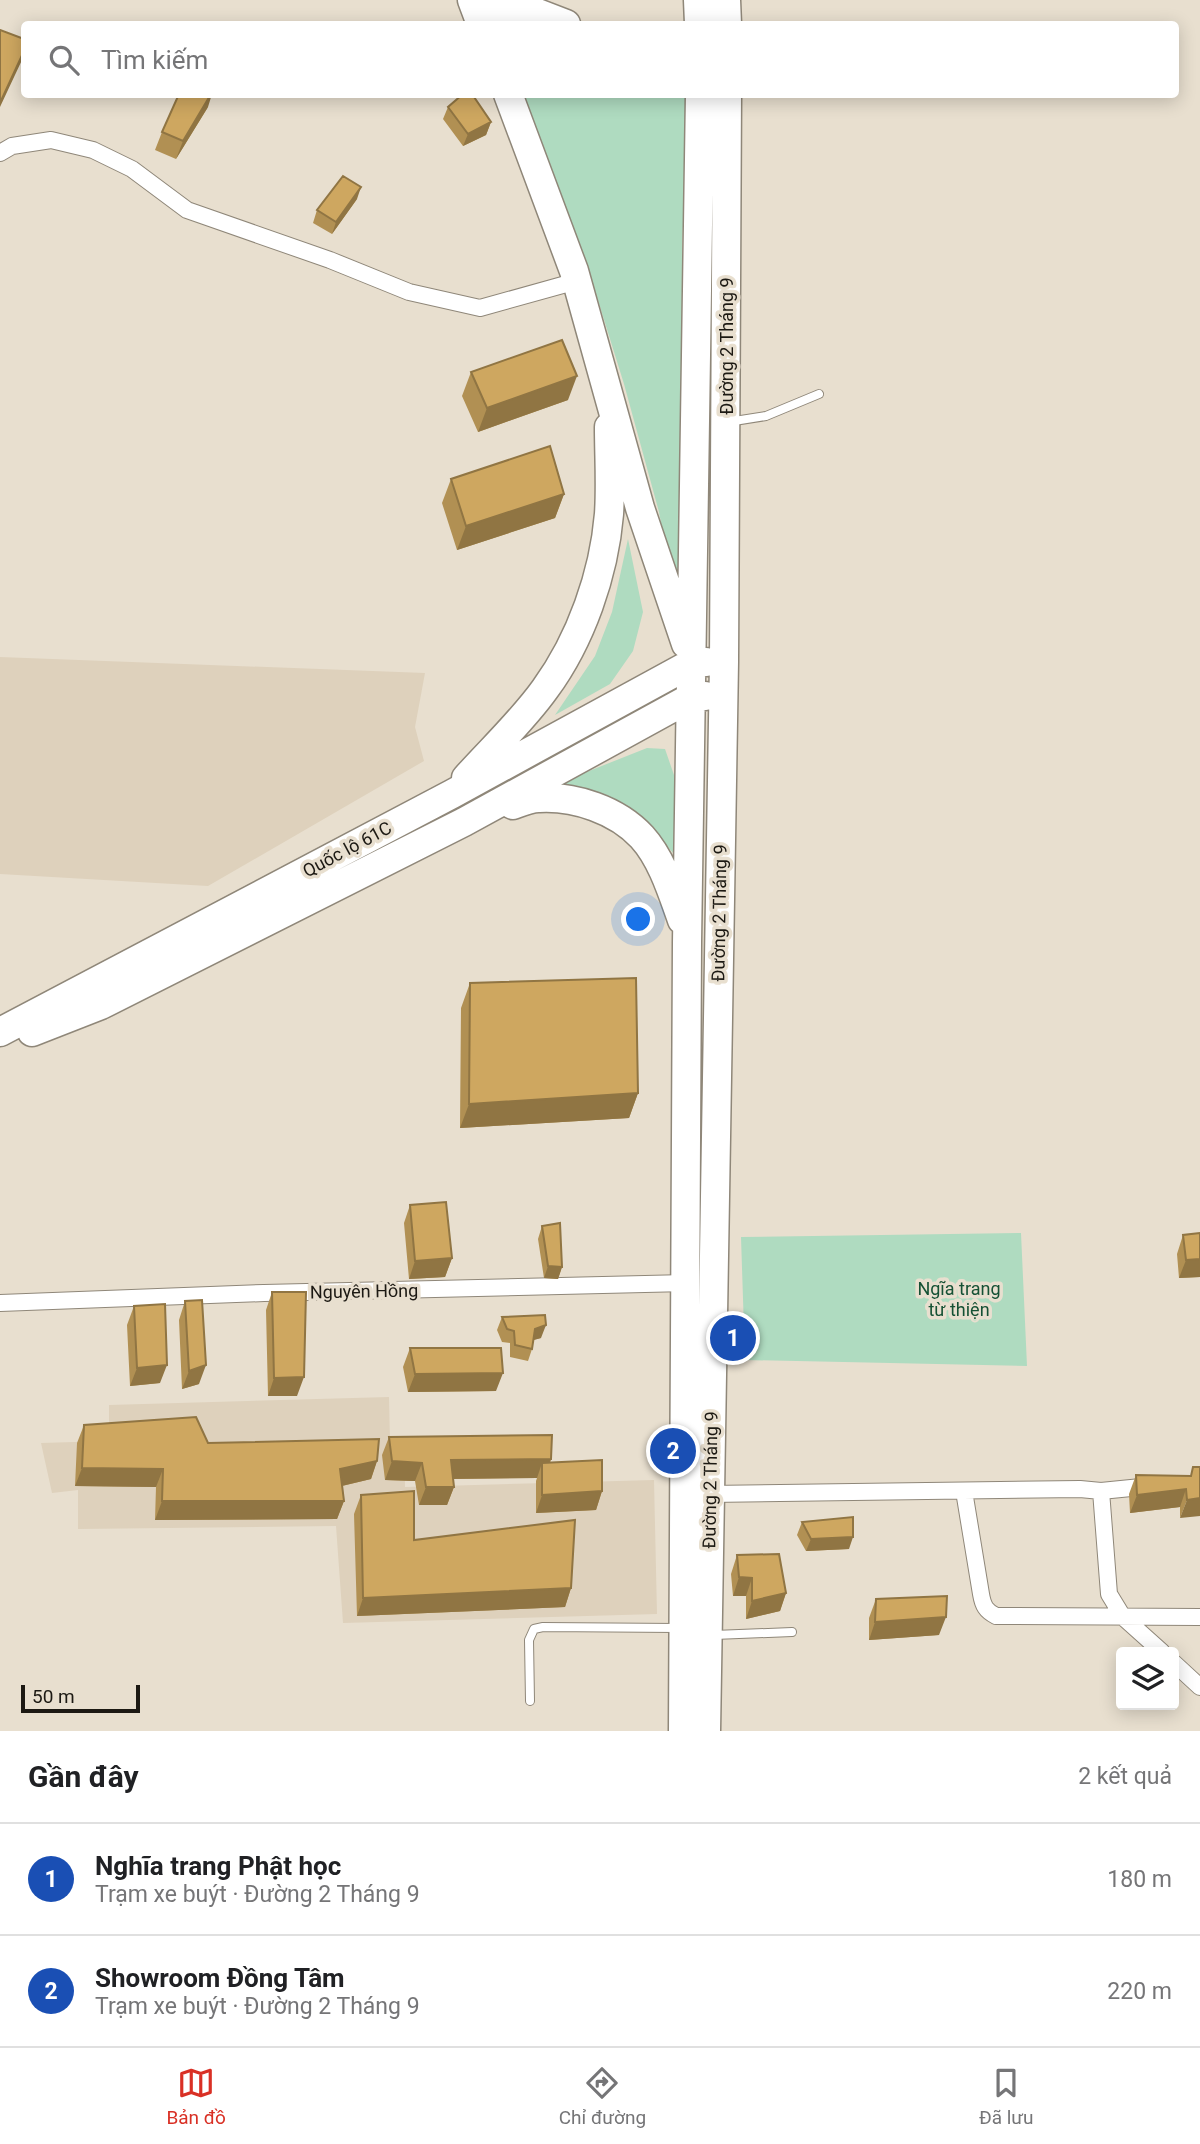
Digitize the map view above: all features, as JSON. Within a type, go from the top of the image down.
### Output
[{"type":"highway","points":[[472,0],[480,21]]},
{"type":"highway","points":[[492,0],[512,21]]},
{"type":"highway","points":[[517,0],[527,9],[558,21]]},
{"type":"highway","points":[[698,0],[699,21]]},
{"type":"highway","points":[[726,0],[727,21]]},
{"type":"highway","points":[[509,98],[577,281],[640,508],[692,663],[724,662]]},
{"type":"highway","name":"Đường 2 Tháng 9","points":[[700,98],[687,943],[687,1283],[695,1632],[706,1731]]},
{"type":"highway","name":"Đường 2 Tháng 9","points":[[682,1731],[709,1494],[724,662],[727,98]]},
{"type":"highway","points":[[452,794],[545,689],[588,608],[601,563],[609,514],[608,390]]},
{"type":"highway","name":"Quốc lộ 61C","points":[[0,1032],[452,794],[692,663]]},
{"type":"highway","points":[[692,697],[723,695]]},
{"type":"highway","name":"Quốc lộ 61C","points":[[0,1044],[101,1005],[464,822],[692,697]]},
{"type":"highway","points":[[464,822],[536,797],[569,799],[600,808],[642,837],[652,851],[668,881],[682,918],[687,943]]},
{"type":"street","points":[[0,153],[12,146],[51,140],[93,150],[132,169],[187,210],[330,260],[409,292],[480,308],[577,281]]},
{"type":"street","name":"Nguyên Hồng","points":[[0,1303],[264,1293],[687,1283]]},
{"type":"street","points":[[709,1494],[1080,1489],[1101,1491],[1169,1484]]},
{"type":"street","points":[[964,1490],[981,1594],[988,1612],[996,1616],[1200,1617]]},
{"type":"street","points":[[1101,1491],[1109,1594],[1123,1617],[1156,1647]]},
{"type":"street","points":[[1179,1668],[1200,1687]]},
{"type":"lane","points":[[725,422],[766,416],[819,394]]},
{"type":"lane","points":[[530,1701],[529,1640],[534,1629],[543,1627],[792,1632]]},
{"type":"shaded area","points":[[0,657],[425,673],[415,727],[424,761],[208,886],[0,874]]},
{"type":"shaded area","points":[[389,1397],[390,1442],[404,1443],[405,1487],[654,1480],[657,1614],[343,1623],[336,1526],[78,1529],[78,1490],[52,1493],[41,1443],[109,1441],[109,1405]]},
{"type":"green space","points":[[523,98],[689,98],[682,246],[681,587],[673,588],[659,512],[624,384],[587,265]]},
{"type":"green space","points":[[628,539],[643,612],[633,651],[610,684],[555,715],[595,656],[612,612]]},
{"type":"green space","points":[[647,748],[665,749],[674,775],[676,856],[648,826],[554,790],[584,773]]},
{"type":"green space","name":"Ngĩa trang từ thiện","points":[[1021,1233],[1027,1366],[745,1360],[741,1237]]},
{"type":"building","points":[[0,30],[21,38],[21,58],[0,103]]},
{"type":"building","points":[[177,98],[209,98],[183,141],[162,132]]},
{"type":"building","points":[[458,98],[475,98],[491,122],[468,134],[448,107]]},
{"type":"building","points":[[343,176],[361,187],[336,222],[317,210]]},
{"type":"building","points":[[562,340],[577,376],[487,408],[471,372]]},
{"type":"building","points":[[550,446],[564,494],[466,526],[451,479]]},
{"type":"building","points":[[636,978],[638,1093],[469,1104],[470,983]]},
{"type":"building","points":[[446,1202],[452,1258],[415,1261],[410,1205]]},
{"type":"building","points":[[560,1223],[562,1267],[548,1266],[542,1226]]},
{"type":"building","points":[[1200,1233],[1200,1259],[1186,1260],[1183,1235]]},
{"type":"building","points":[[272,1292],[306,1292],[304,1377],[274,1378]]},
{"type":"building","points":[[202,1300],[206,1365],[189,1371],[185,1301]]},
{"type":"building","points":[[165,1304],[167,1365],[137,1368],[134,1306]]},
{"type":"building","points":[[545,1315],[546,1325],[535,1329],[532,1349],[515,1345],[514,1331],[507,1329],[502,1317]]},
{"type":"building","points":[[410,1348],[501,1348],[503,1373],[415,1374]]},
{"type":"building","points":[[196,1417],[208,1443],[379,1439],[377,1461],[340,1469],[344,1501],[162,1501],[163,1469],[82,1468],[84,1425]]},
{"type":"building","points":[[552,1435],[551,1459],[451,1460],[454,1487],[426,1487],[422,1463],[392,1461],[389,1437]]},
{"type":"building","points":[[602,1460],[602,1491],[542,1495],[542,1463]]},
{"type":"building","points":[[1193,1467],[1200,1467],[1200,1498],[1187,1500],[1186,1489],[1137,1495],[1136,1475],[1191,1476]]},
{"type":"building","points":[[414,1491],[414,1540],[575,1520],[571,1588],[363,1598],[361,1495]]},
{"type":"building","points":[[853,1517],[853,1537],[811,1539],[802,1522]]},
{"type":"building","points":[[779,1554],[786,1593],[752,1601],[752,1578],[739,1577],[737,1555]]},
{"type":"building","points":[[947,1596],[946,1617],[875,1622],[876,1599]]},
{"type":"place","name":"Nghĩa trang Phật học","points":[[733,1338]]},
{"type":"place","name":"Showroom Đồng Tâm","points":[[673,1451]]}]
